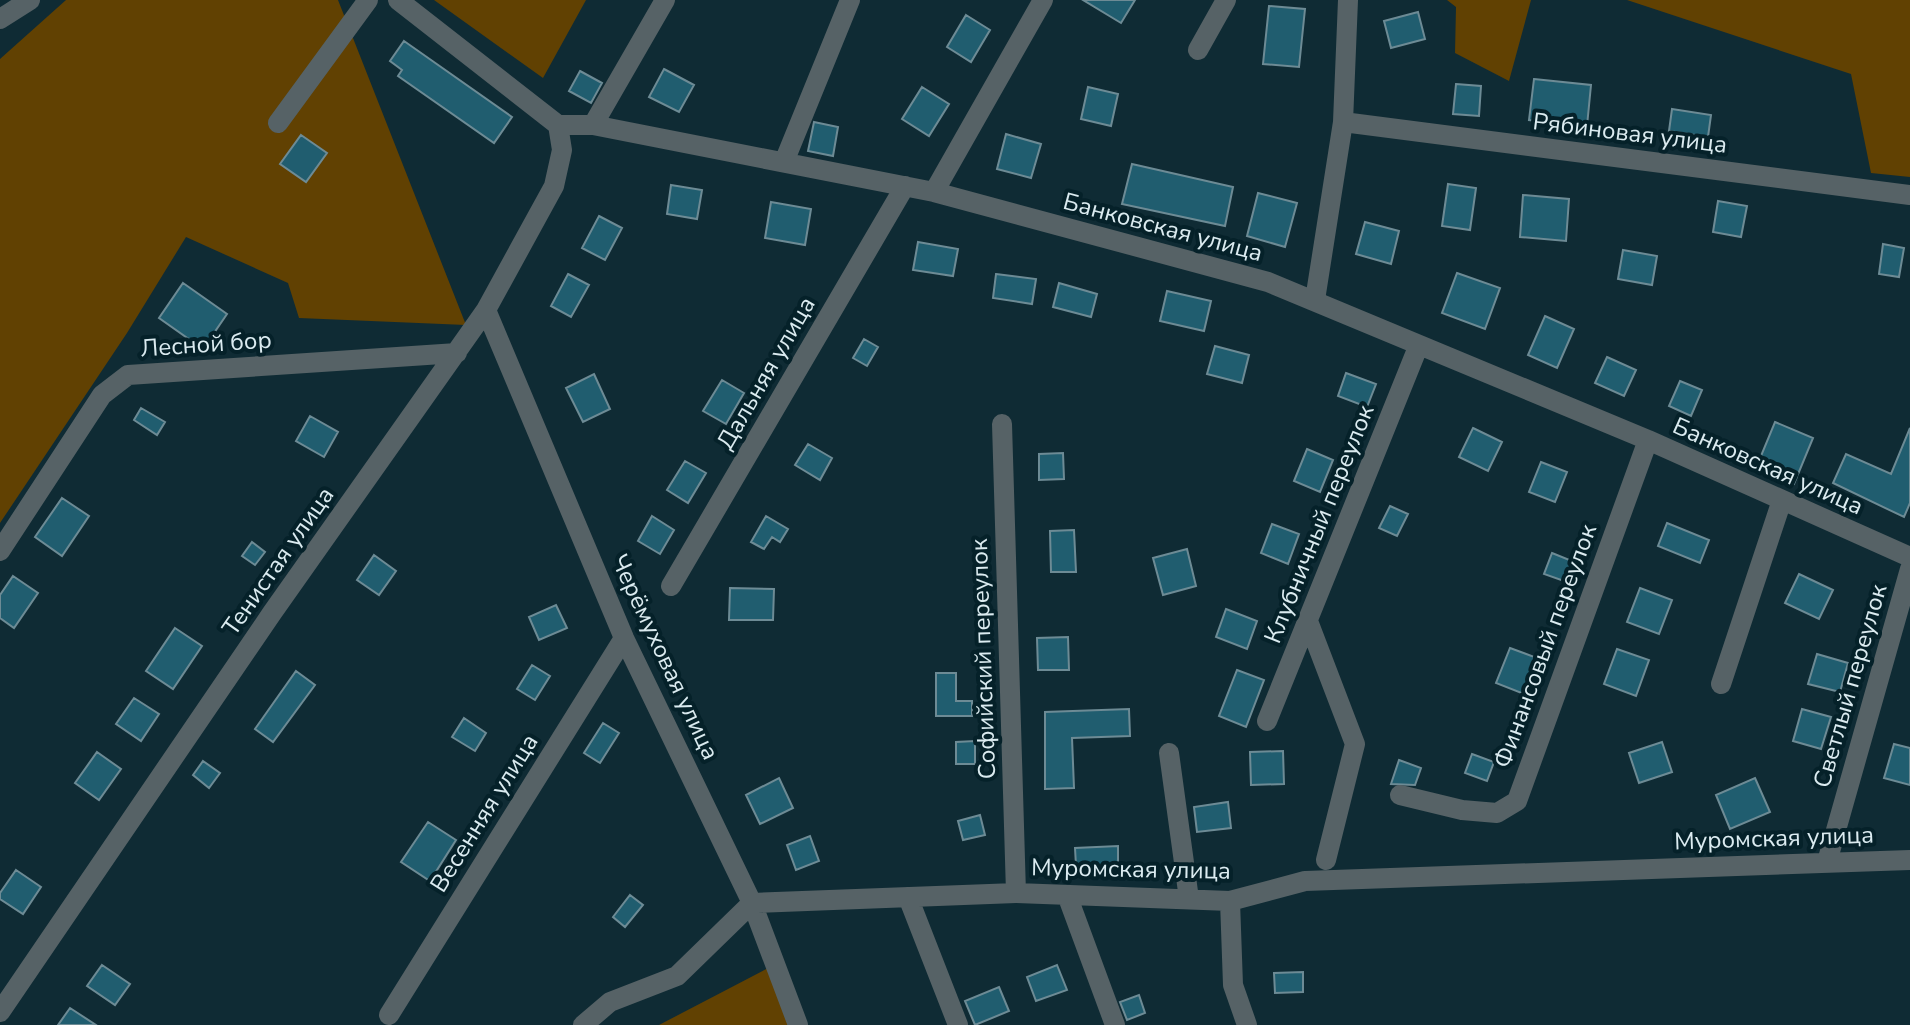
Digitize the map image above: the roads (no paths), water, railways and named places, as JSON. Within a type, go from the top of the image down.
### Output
[{"type":"street","points":[[0,19],[30,0]]},
{"type":"street","points":[[278,123],[368,0]]},
{"type":"street","points":[[398,0],[558,125]]},
{"type":"street","points":[[593,125],[665,0]]},
{"type":"street","points":[[784,162],[850,0]]},
{"type":"street","points":[[934,192],[1043,0]]},
{"type":"street","points":[[1198,50],[1226,0]]},
{"type":"street","points":[[1315,300],[1343,122],[1348,0]]},
{"type":"street","name":"Рябиновая улица","points":[[1343,122],[1910,195]]},
{"type":"street","name":"Банковская улица","points":[[558,125],[593,125],[934,192],[1268,282],[1418,347],[1648,440],[1910,557]]},
{"type":"street","name":"Тенистая улица","points":[[0,1012],[272,613],[486,310],[554,186],[562,150],[558,125]]},
{"type":"street","name":"Дальняя улица","points":[[671,586],[905,186]]},
{"type":"street","name":"Черёмуховая улица","points":[[486,310],[624,638],[752,903],[798,1025]]},
{"type":"street","name":"Клубничный переулок","points":[[1267,721],[1418,347]]},
{"type":"street","name":"Лесной бор","points":[[0,551],[102,395],[128,375],[457,353]]},
{"type":"street","name":"Софийский переулок","points":[[1002,424],[1016,893]]},
{"type":"street","name":"Финансовый переулок","points":[[1400,795],[1462,810],[1497,813],[1517,801],[1648,440]]},
{"type":"street","points":[[1721,684],[1782,500]]},
{"type":"street","name":"Светлый переулок","points":[[1827,862],[1910,569]]},
{"type":"street","points":[[1308,621],[1355,744],[1326,860]]},
{"type":"street","name":"Весенняя улица","points":[[389,1015],[624,638]]},
{"type":"street","points":[[1169,753],[1189,899]]},
{"type":"street","points":[[1903,860],[1910,880]]},
{"type":"street","name":"Муромская улица","points":[[752,903],[1016,893],[1230,901],[1305,881],[1903,860]]},
{"type":"street","points":[[1067,895],[1115,1025]]},
{"type":"street","points":[[908,897],[958,1025]]},
{"type":"street","points":[[1230,901],[1233,985],[1247,1025]]},
{"type":"street","points":[[583,1025],[610,1002],[677,976],[752,903]]}]
